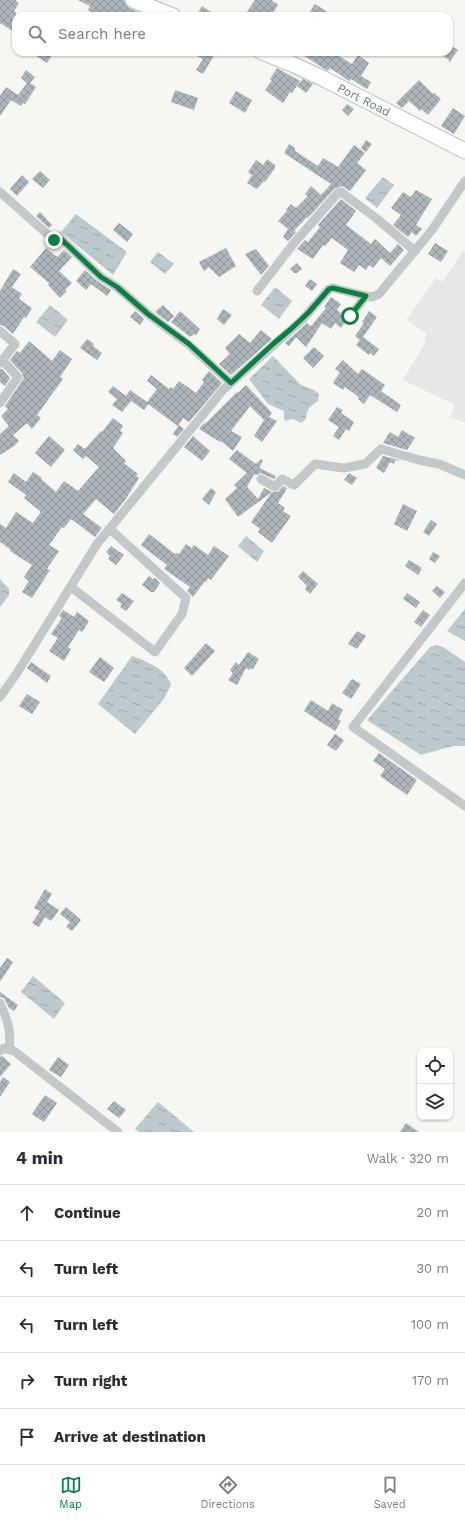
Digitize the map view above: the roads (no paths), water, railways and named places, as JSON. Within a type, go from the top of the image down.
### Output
[{"type":"highway","points":[[133,0],[163,12]]},
{"type":"highway","name":"Port Road","points":[[272,56],[322,78],[465,151]]},
{"type":"street","points":[[0,698],[97,544],[223,390],[305,316],[329,289],[333,288],[372,297],[379,294],[432,230],[465,181]]},
{"type":"street","points":[[0,192],[54,240],[58,236],[101,277],[117,287],[148,314],[189,344],[231,383]]},
{"type":"street","points":[[257,291],[294,243],[338,193],[341,192],[376,218],[415,252]]},
{"type":"street","points":[[350,316],[366,296]]},
{"type":"street","points":[[0,331],[15,344],[1,362],[18,377],[0,403]]},
{"type":"street","points":[[261,479],[275,487],[282,479],[294,485],[315,464],[344,468],[365,464],[381,449],[419,460],[440,464],[465,475]]},
{"type":"street","points":[[71,587],[155,652],[182,614],[186,598],[110,529]]},
{"type":"street","points":[[465,583],[353,727],[465,806]]},
{"type":"street","points":[[0,1003],[11,1038],[4,1050],[14,1051],[118,1132]]},
{"type":"water","points":[[383,177],[394,185],[377,208],[365,198]]},
{"type":"water","points":[[76,214],[127,252],[113,275],[61,232]]},
{"type":"water","points":[[158,252],[174,264],[165,274],[150,262]]},
{"type":"water","points":[[275,287],[292,301],[279,319],[261,305]]},
{"type":"water","points":[[50,305],[68,320],[55,337],[36,322]]},
{"type":"water","points":[[273,356],[301,385],[314,390],[319,394],[318,401],[309,408],[306,419],[301,423],[293,419],[285,421],[284,411],[268,404],[249,379]]},
{"type":"water","points":[[246,536],[264,551],[257,562],[238,546]]},
{"type":"water","points":[[0,579],[9,589],[9,595],[0,607]]},
{"type":"water","points":[[465,609],[465,641],[447,631]]},
{"type":"water","points":[[437,645],[443,647],[465,662],[465,746],[453,746],[421,755],[367,720],[430,647]]},
{"type":"water","points":[[132,656],[156,667],[165,675],[171,685],[163,700],[135,734],[98,704]]},
{"type":"water","points":[[33,976],[65,1003],[54,1019],[21,992]]},
{"type":"water","points":[[158,1102],[194,1132],[139,1132],[135,1129]]}]
